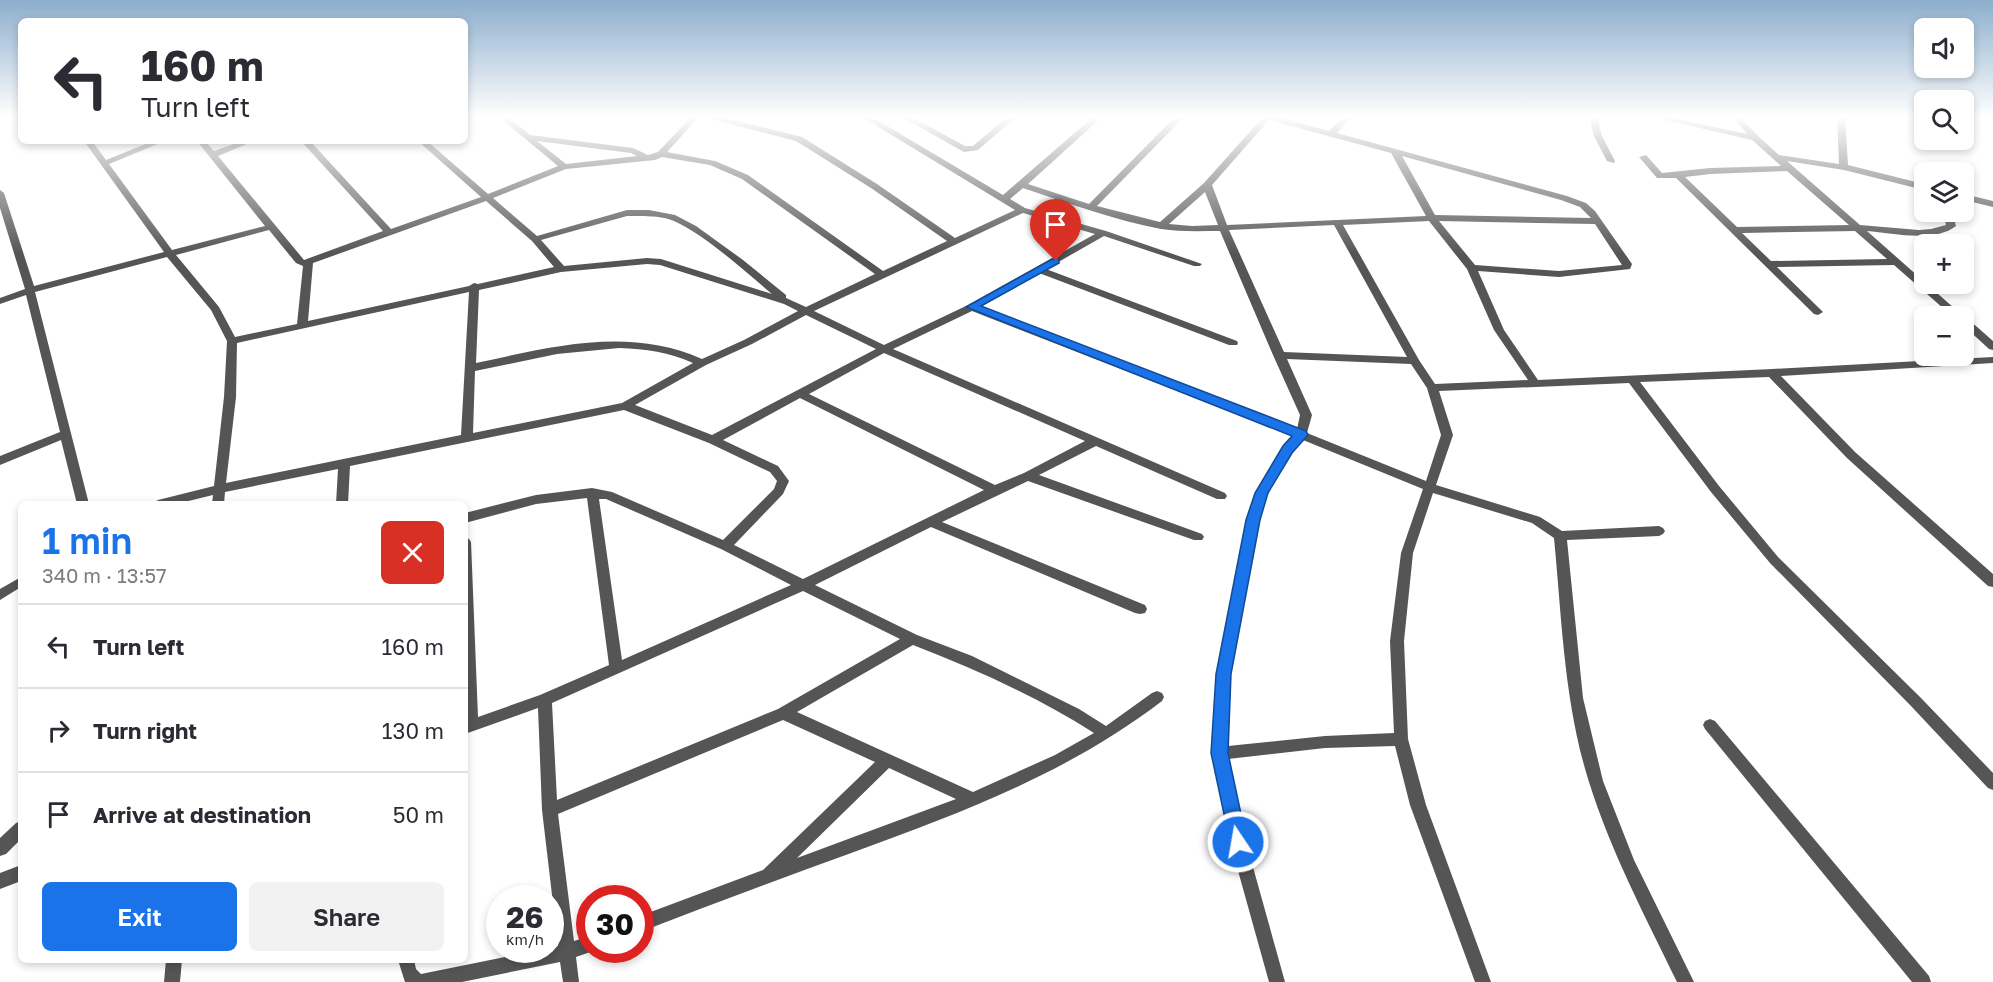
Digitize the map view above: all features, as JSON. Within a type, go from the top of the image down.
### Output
[{"type":"street","points":[[105,163],[170,254],[215,309],[232,340],[230,396],[218,501]]},
{"type":"street","points":[[218,163],[299,261],[308,262],[486,198],[564,167],[602,163]]},
{"type":"street","points":[[325,163],[389,232]]},
{"type":"street","points":[[447,163],[535,239],[561,269]]},
{"type":"street","points":[[559,163],[564,167]]},
{"type":"street","points":[[711,163],[745,177],[881,274]]},
{"type":"street","points":[[837,163],[955,242]]},
{"type":"street","points":[[948,163],[1007,196],[1022,210],[1103,233],[1197,264]]},
{"type":"street","points":[[1007,196],[1047,163]]},
{"type":"street","points":[[1092,206],[1135,163]]},
{"type":"street","points":[[1161,226],[1208,185],[1228,163]]},
{"type":"street","points":[[1401,163],[1432,218],[1472,268],[1498,330],[1535,383]]},
{"type":"street","points":[[1435,163],[1583,205],[1592,213],[1627,264],[1627,267],[1559,274],[1472,268]]},
{"type":"street","points":[[1648,163],[1660,176],[1710,171],[1789,168]]},
{"type":"street","points":[[1783,163],[1947,306]]},
{"type":"street","points":[[1816,163],[1844,167],[1914,184]]},
{"type":"street","points":[[1844,163],[1844,167]]},
{"type":"street","points":[[1678,175],[1818,312]]},
{"type":"street","points":[[1208,185],[1278,355],[1306,415],[1299,434],[1287,449],[1261,493],[1253,520],[1224,674],[1220,753],[1238,842],[1277,982]]},
{"type":"street","points":[[1021,186],[1161,226],[1225,229],[1432,218],[1596,221]]},
{"type":"street","points":[[0,193],[30,290],[82,501]]},
{"type":"street","points":[[1974,199],[1993,204]]},
{"type":"street","points":[[170,501],[625,406],[702,363],[748,342],[807,310],[1022,210]]},
{"type":"street","points":[[535,239],[627,213],[649,213],[675,218],[693,228],[740,262],[788,302]]},
{"type":"street","points":[[1337,222],[1414,361],[1432,388],[1447,435],[1407,553],[1397,641],[1401,739],[1418,805],[1482,982]]},
{"type":"street","points":[[1733,230],[1858,228],[1925,232],[1944,230],[1951,226],[1950,222]]},
{"type":"street","points":[[0,301],[30,290],[271,227]]},
{"type":"street","points":[[713,440],[884,349],[972,307],[1103,233]]},
{"type":"street","points":[[232,340],[561,269],[647,261],[661,262],[788,302],[884,349],[1221,496]]},
{"type":"street","points":[[302,325],[308,262]]},
{"type":"street","points":[[1767,264],[1896,262]]},
{"type":"street","points":[[1040,270],[1233,343]]},
{"type":"street","points":[[467,438],[474,286]]},
{"type":"street","points":[[972,307],[1275,424],[1429,487],[1536,520],[1554,530],[1560,536],[1576,698],[1596,781],[1627,863],[1686,982]]},
{"type":"street","points":[[1974,330],[1993,347]]},
{"type":"street","points":[[471,368],[562,349],[596,345],[657,348],[692,356],[702,363]]},
{"type":"street","points":[[1278,355],[1414,361]]},
{"type":"street","points":[[1432,388],[1772,374],[1993,360]]},
{"type":"street","points":[[1772,374],[1814,419],[1993,582]]},
{"type":"street","points":[[1632,379],[1715,489],[1774,560],[1916,702],[1993,783]]},
{"type":"street","points":[[800,394],[994,490]]},
{"type":"street","points":[[625,406],[713,440],[774,469],[780,475],[783,482],[779,491],[725,546]]},
{"type":"street","points":[[0,461],[66,434]]},
{"type":"street","points":[[468,727],[545,700],[803,585],[994,490],[1028,477],[1094,442]]},
{"type":"street","points":[[342,501],[344,464]]},
{"type":"street","points":[[1028,477],[1198,537]]},
{"type":"street","points":[[592,492],[616,667]]},
{"type":"street","points":[[468,517],[561,494],[592,492],[608,495],[725,546],[912,639],[967,660],[1074,713],[1105,733]]},
{"type":"street","points":[[930,522],[1140,609]]},
{"type":"street","points":[[1560,536],[1659,531]]},
{"type":"street","points":[[550,810],[783,713],[912,639]]},
{"type":"street","points":[[654,919],[974,800],[1031,775],[1105,733],[1157,697]]},
{"type":"street","points":[[545,700],[550,810],[571,982]]},
{"type":"street","points":[[783,713],[974,800]]},
{"type":"street","points":[[1710,725],[1923,982]]},
{"type":"street","points":[[1220,753],[1325,742],[1401,739]]},
{"type":"street","points":[[767,876],[887,760]]},
{"type":"street","points":[[0,849],[18,831]]},
{"type":"street","points":[[0,881],[18,874]]},
{"type":"street","points":[[407,963],[411,976],[415,981],[422,982],[576,949]]},
{"type":"street","points":[[172,982],[174,963]]},
{"type":"lane","points":[[0,595],[18,583]]},
{"type":"route","points":[[1056,261],[972,307],[1301,435],[1287,449],[1261,493],[1253,520],[1224,674],[1220,753],[1238,842]]}]
